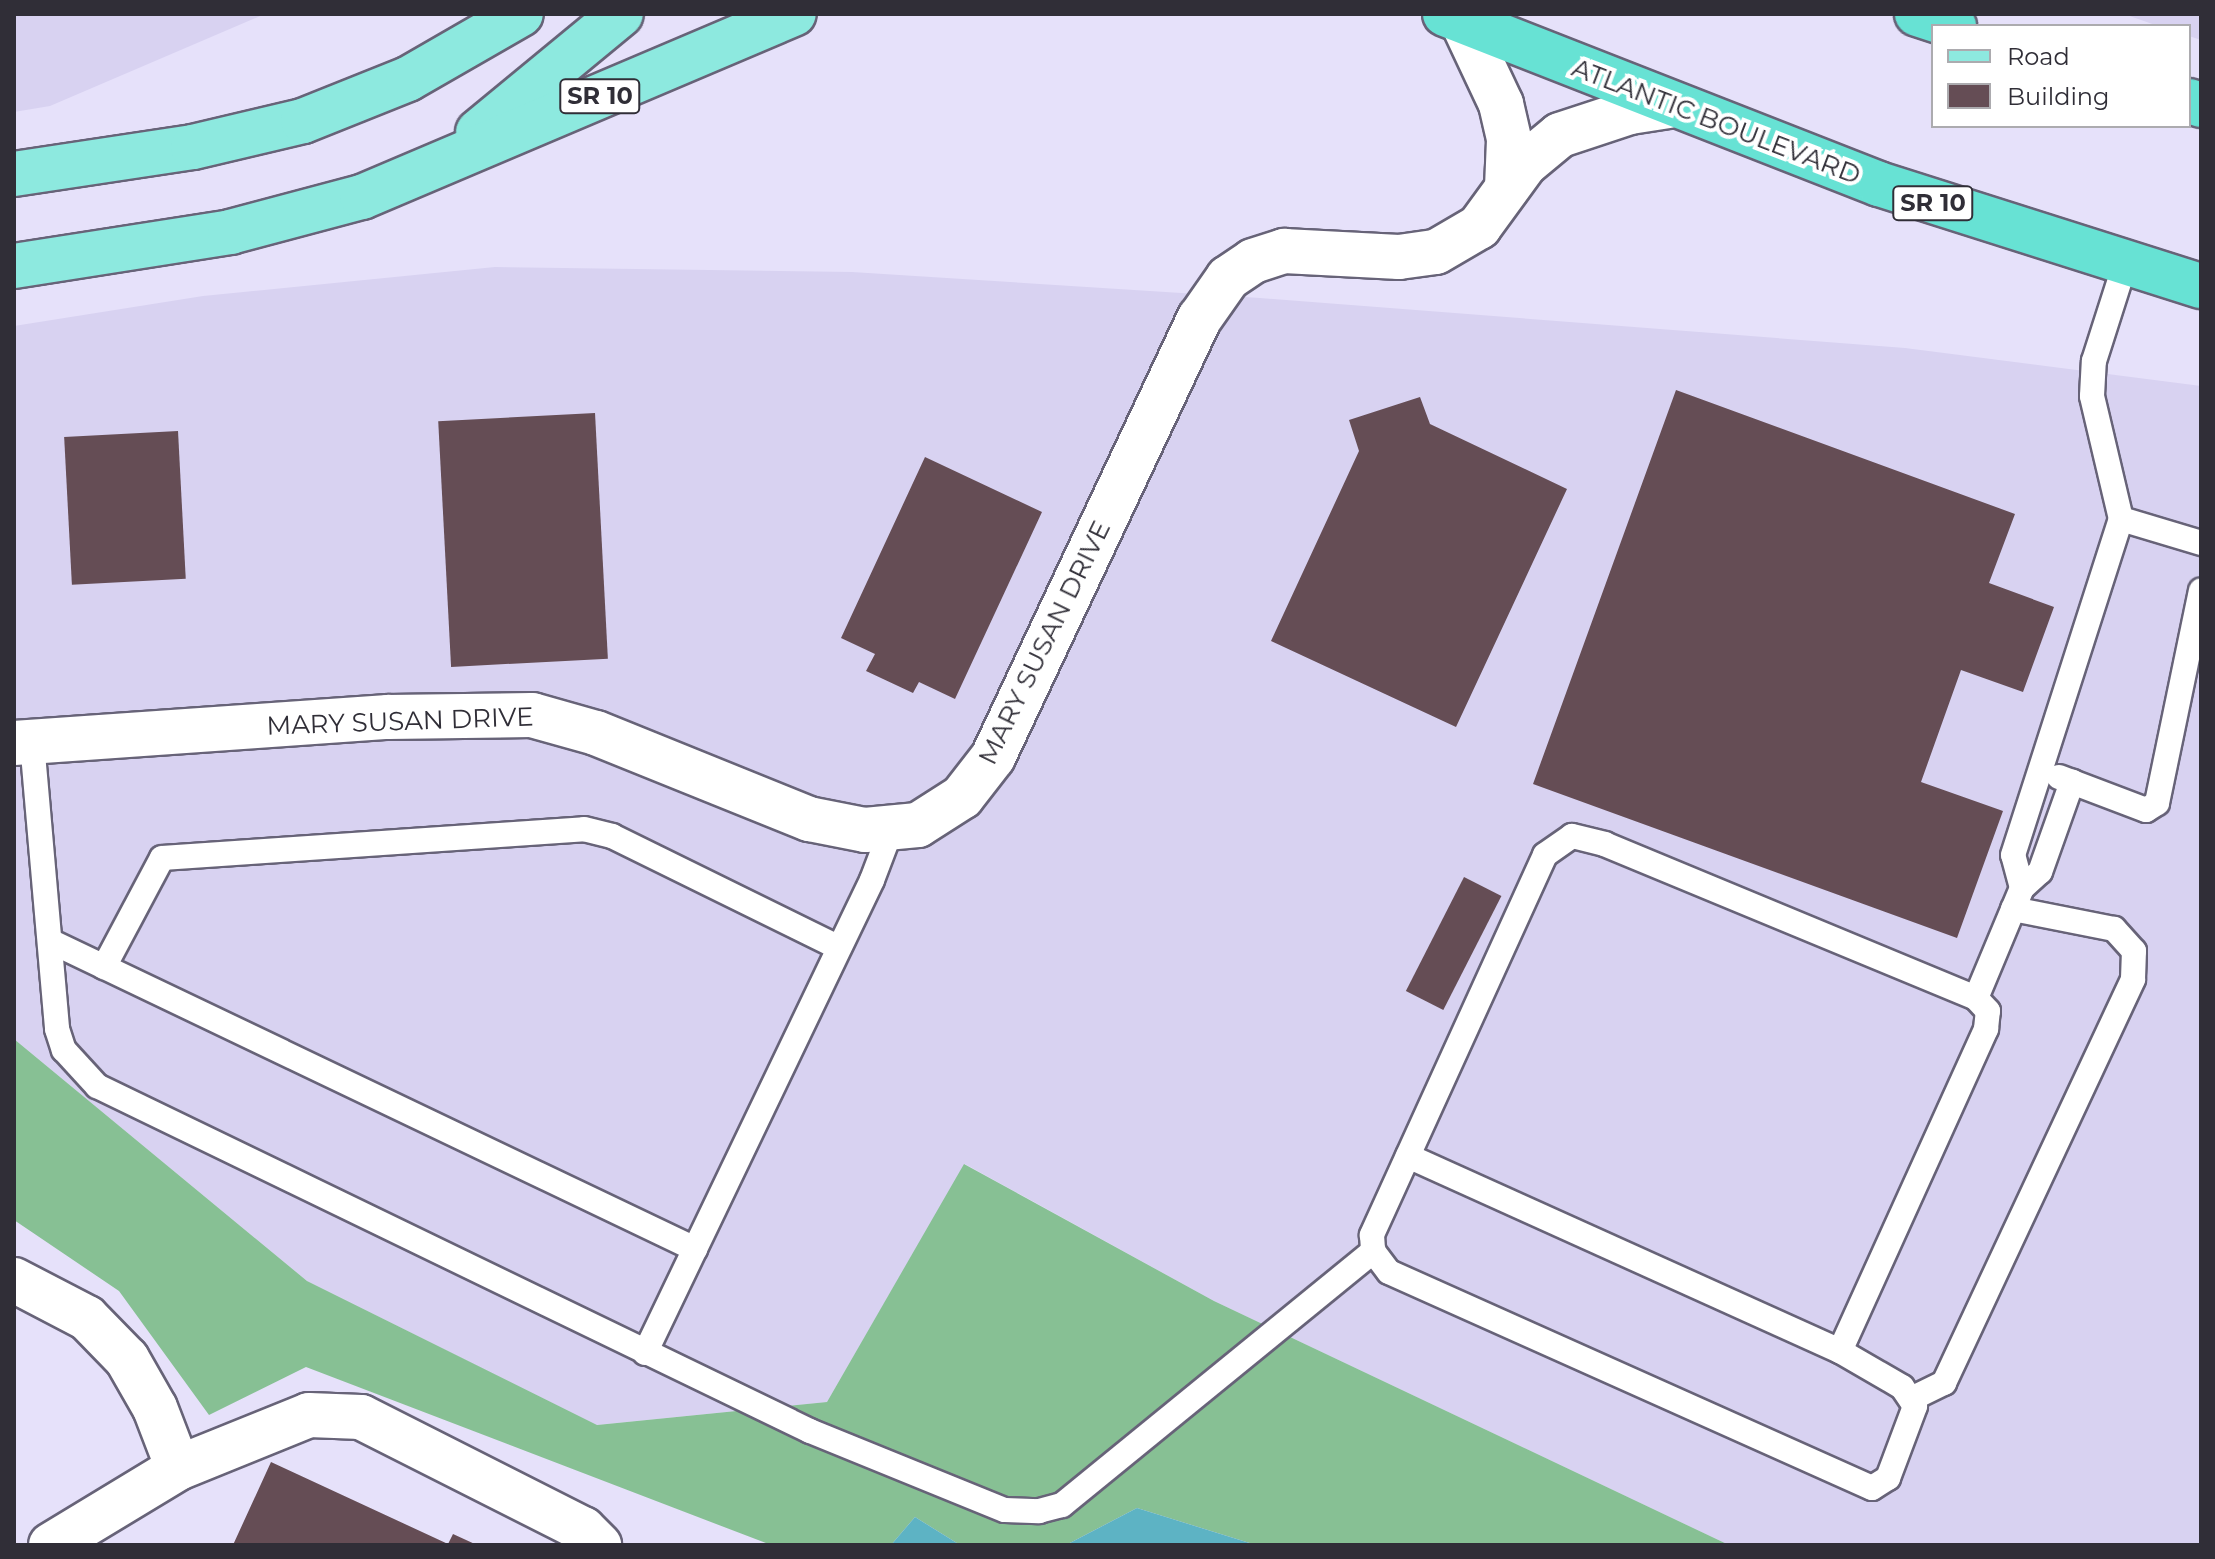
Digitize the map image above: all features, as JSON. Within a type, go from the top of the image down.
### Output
[{"type":"highway","points":[[1917,14],[1948,24]]},
{"type":"highway","name":"ATLANTIC BOULEVARD","points":[[1450,16],[1669,106],[1948,208],[2201,286]]},
{"type":"main road","points":[[14,174],[193,147],[303,121],[408,79],[521,14]]},
{"type":"main road","points":[[407,180],[511,106],[621,14]]},
{"type":"main road","name":"SR 10","points":[[14,266],[273,224],[407,180],[794,14]]},
{"type":"street","points":[[1450,16],[1501,104],[1509,140],[1507,188]]},
{"type":"street","name":"MARY SUSAN DRIVE","points":[[23,743],[388,717],[532,715],[596,733],[798,816],[891,830],[918,825],[962,797],[993,757],[1200,318],[1228,278],[1253,261],[1284,251],[1399,257],[1436,252],[1479,227],[1536,152],[1560,135],[1630,112],[1669,106]]},
{"type":"street","points":[[14,1280],[87,1318],[127,1359],[155,1408],[178,1468]]},
{"type":"street","points":[[51,1545],[178,1468],[309,1415],[361,1417],[583,1529],[599,1545]]},
{"type":"lane","points":[[2017,898],[2013,855],[2121,519],[2092,396],[2094,361],[2125,264]]},
{"type":"lane","points":[[2121,519],[2201,543]]},
{"type":"lane","points":[[2041,770],[2146,810],[2157,803],[2201,591]]},
{"type":"lane","points":[[23,743],[50,941],[57,1029],[64,1050],[97,1086],[810,1431],[1005,1510],[1039,1511],[1062,1505],[1373,1251]]},
{"type":"lane","points":[[1976,998],[2017,898],[2040,872],[2072,782]]},
{"type":"lane","points":[[104,967],[162,858],[584,829],[612,836],[838,947]]},
{"type":"lane","points":[[645,1353],[891,830]]},
{"type":"lane","points":[[1408,1156],[1840,1351],[1902,1387],[1915,1406],[1888,1478],[1872,1488],[1389,1272],[1373,1251],[1372,1235],[1545,855],[1572,836],[1605,844],[1976,998],[1988,1011],[1986,1029],[1840,1351]]},
{"type":"lane","points":[[1911,1399],[1944,1383],[2133,979],[2134,951],[2114,929],[2017,898]]},
{"type":"lane","points":[[50,941],[695,1249]]},
{"type":"shaded area","points":[[14,14],[265,14],[50,106],[14,112]]},
{"type":"shaded area","points":[[2124,14],[2201,14],[2201,40],[2191,37],[2191,24],[2152,24]]},
{"type":"shaded area","points":[[495,267],[852,272],[1260,298],[1905,348],[2201,386],[2201,1545],[1729,1545],[1214,1301],[965,1164],[827,1402],[596,1425],[307,1281],[14,1039],[14,326],[203,296]]},
{"type":"green space","points":[[14,1039],[307,1281],[597,1425],[827,1402],[964,1164],[1214,1301],[1729,1545],[1256,1545],[1137,1508],[1066,1545],[960,1545],[915,1517],[891,1545],[771,1545],[306,1367],[209,1415],[119,1291],[14,1220]]},
{"type":"water","points":[[1137,1508],[1256,1545],[1066,1545]]},
{"type":"water","points":[[915,1517],[960,1545],[891,1545]]},
{"type":"building","points":[[1676,390],[2015,514],[1989,583],[2054,607],[2023,692],[1961,670],[1921,782],[2003,811],[1957,938],[1533,784]]},
{"type":"building","points":[[1420,397],[1430,424],[1567,489],[1456,727],[1271,641],[1359,451],[1349,420]]},
{"type":"building","points":[[595,413],[608,659],[451,667],[438,421]]},
{"type":"building","points":[[178,431],[186,579],[72,585],[64,437]]},
{"type":"building","points":[[925,457],[1042,512],[955,699],[919,682],[913,693],[866,671],[875,654],[841,638]]},
{"type":"building","points":[[1464,877],[1501,896],[1443,1010],[1406,991]]},
{"type":"building","points":[[271,1462],[448,1544],[453,1534],[477,1545],[233,1545]]}]
